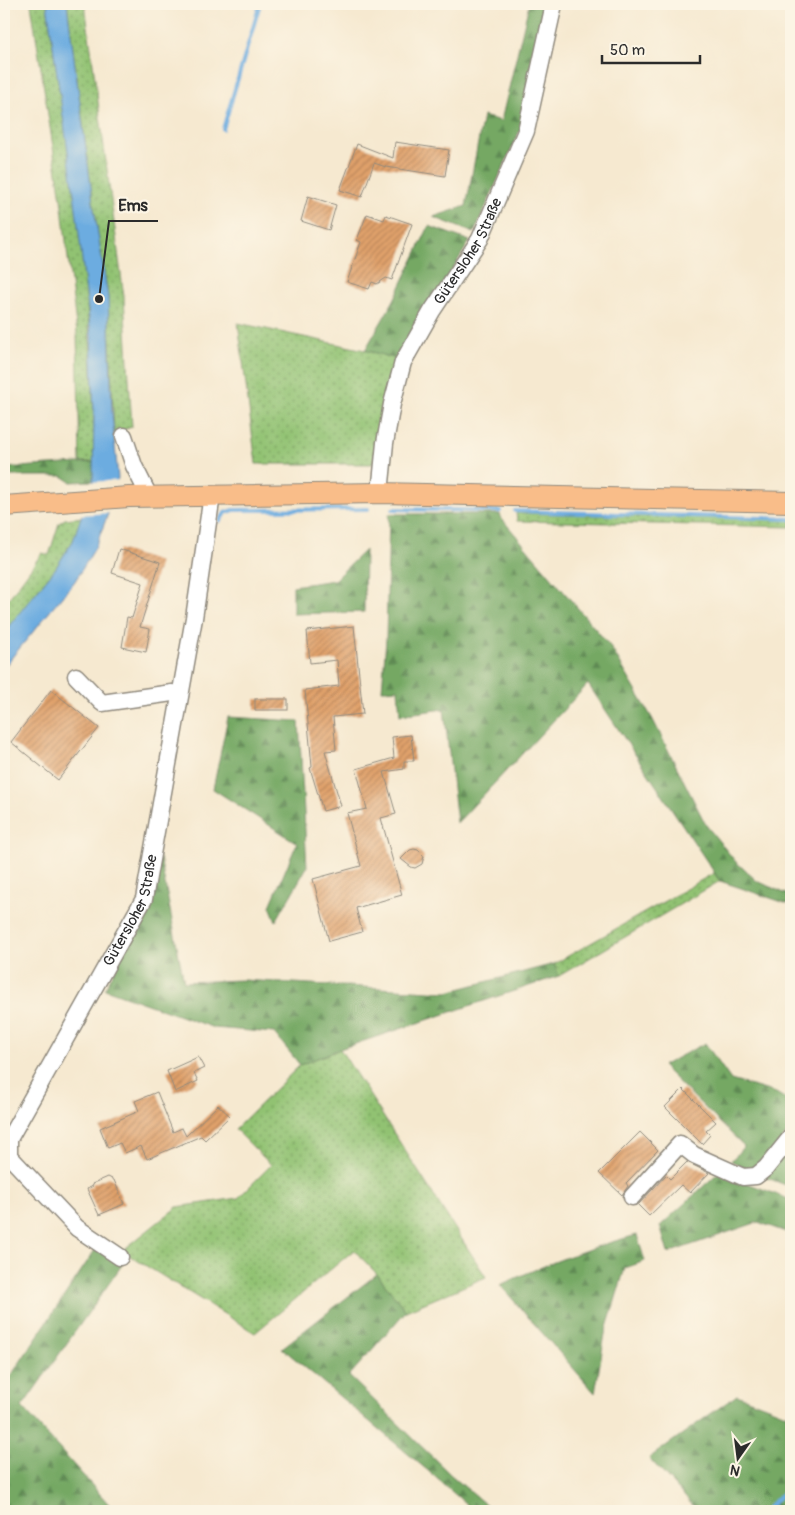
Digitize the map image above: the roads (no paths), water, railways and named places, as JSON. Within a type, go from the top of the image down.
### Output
[{"type":"main road","points":[[4,506],[149,496],[380,493],[791,502]]},
{"type":"street","name":"Gütersloher Straße","points":[[380,493],[384,443],[403,362],[432,311],[480,239],[526,131],[554,4]]},
{"type":"street","points":[[124,436],[134,466],[149,496]]},
{"type":"street","name":"Gütersloher Straße","points":[[120,1257],[77,1228],[9,1156],[9,1140],[144,899],[194,618],[212,494]]},
{"type":"street","points":[[76,676],[102,703],[172,694],[180,695]]},
{"type":"street","points":[[632,1196],[680,1144],[694,1155],[742,1176],[756,1176],[766,1168],[791,1137]]},
{"type":"water","points":[[47,4],[67,4],[93,202],[108,297],[112,413],[118,478],[108,514],[95,548],[75,581],[4,667],[4,632],[55,569],[73,541],[93,481],[94,413],[91,335],[75,201]]},
{"type":"waterway","points":[[223,129],[260,4]]},
{"type":"waterway","points":[[220,521],[225,513],[234,510],[368,509]]},
{"type":"waterway","points":[[393,509],[500,511]]},
{"type":"waterway","points":[[515,511],[791,519]]},
{"type":"waterway","points":[[765,1511],[791,1485]]},
{"type":"place","name":"Ems","points":[[99,299]]}]
